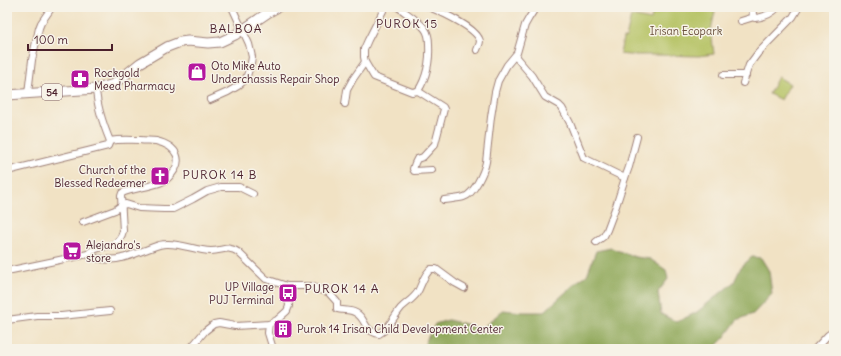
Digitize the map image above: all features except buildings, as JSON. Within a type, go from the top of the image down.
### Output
[{"type":"highway","name":"54","points":[[7,95],[96,89],[114,84],[140,64],[167,47],[180,42],[188,41],[208,43],[220,42],[235,36],[278,7]]},
{"type":"main road","points":[[830,349],[834,344]]},
{"type":"street","points":[[28,93],[32,60],[39,28],[52,7]]},
{"type":"street","points":[[210,100],[238,86],[246,79],[249,72],[252,57],[249,44],[232,7]]},
{"type":"street","points":[[385,7],[364,49],[364,57],[374,77],[412,92],[418,91],[443,107],[444,109],[435,144],[423,157],[417,159],[413,169],[414,171],[432,170]]},
{"type":"street","points":[[398,7],[422,26],[426,30],[429,37],[429,64],[422,85],[418,91]]},
{"type":"street","points":[[429,7],[453,18],[475,33],[480,40],[477,50]]},
{"type":"street","points":[[444,200],[465,197],[481,177],[486,162],[491,117],[498,81],[503,71],[515,56],[528,18],[536,7]]},
{"type":"street","points":[[754,7],[754,17]]},
{"type":"street","points":[[741,21],[769,14],[778,7]]},
{"type":"street","points":[[743,83],[749,65],[758,52],[793,17],[799,7]]},
{"type":"street","points":[[515,56],[532,76],[545,97],[562,108],[570,123],[584,158],[625,178]]},
{"type":"street","points":[[345,104],[347,90],[353,79],[366,62]]},
{"type":"street","points":[[723,75],[746,75]]},
{"type":"street","points":[[7,171],[108,146],[110,141],[102,121],[96,89]]},
{"type":"street","points":[[596,242],[604,236],[607,230],[629,167],[637,136]]},
{"type":"street","points":[[7,271],[88,254],[114,244],[120,239],[123,231],[122,193],[165,180],[176,168],[178,163],[177,154],[174,150],[155,141],[110,141]]},
{"type":"street","points":[[82,222],[115,210],[122,205],[130,205],[139,208],[173,209],[207,191],[221,187],[240,187],[253,194]]},
{"type":"street","points":[[88,254],[91,257],[121,259],[167,243],[201,251],[229,248],[234,249],[266,279],[288,286],[312,286],[328,292],[337,302],[337,309],[350,310],[358,314],[368,330],[379,334],[384,331],[401,308],[414,296],[425,275],[431,269],[436,269],[464,288]]},
{"type":"street","points":[[190,349],[205,331],[214,324],[219,323],[235,326],[269,324],[277,320],[287,311],[289,306],[288,286]]},
{"type":"street","points":[[7,320],[37,316],[61,316],[110,312]]},
{"type":"street","points":[[269,324],[268,333],[273,349]]},
{"type":"street","points":[[815,349],[828,335],[834,331]]},
{"type":"green space","name":"Irisan Ecopark","points":[[654,7],[716,7],[711,30],[714,54],[699,56],[620,54],[623,38],[626,38],[631,16],[651,20]]},
{"type":"green space","points":[[778,77],[790,84],[781,100],[769,94]]},
{"type":"green space","points":[[611,248],[635,257],[650,259],[666,270],[668,279],[658,292],[661,314],[677,322],[697,312],[734,282],[741,267],[752,257],[761,258],[769,271],[772,294],[753,314],[737,320],[724,338],[713,349],[423,348],[435,324],[448,320],[465,324],[480,330],[503,310],[544,312],[578,281],[587,275],[596,251]]},
{"type":"place","name":"Oto Mike Auto Underchassis Repair Shop","points":[[197,72]]},
{"type":"place","name":"Rockgold Meed Pharmacy","points":[[80,79]]},
{"type":"place","name":"Church of the Blessed Redeemer","points":[[160,176]]},
{"type":"place","name":"Alejandro's store","points":[[72,251]]},
{"type":"place","name":"UP Village PUJ Terminal","points":[[288,293]]},
{"type":"place","name":"Purok 14 Irisan Child Development Center","points":[[283,329]]},
{"type":"district","name":"PUROK 15","points":[[407,24]]},
{"type":"district","name":"BALBOA","points":[[236,29]]},
{"type":"district","name":"PUROK 14 B","points":[[220,175]]},
{"type":"district","name":"PUROK 14 A","points":[[342,289]]}]
